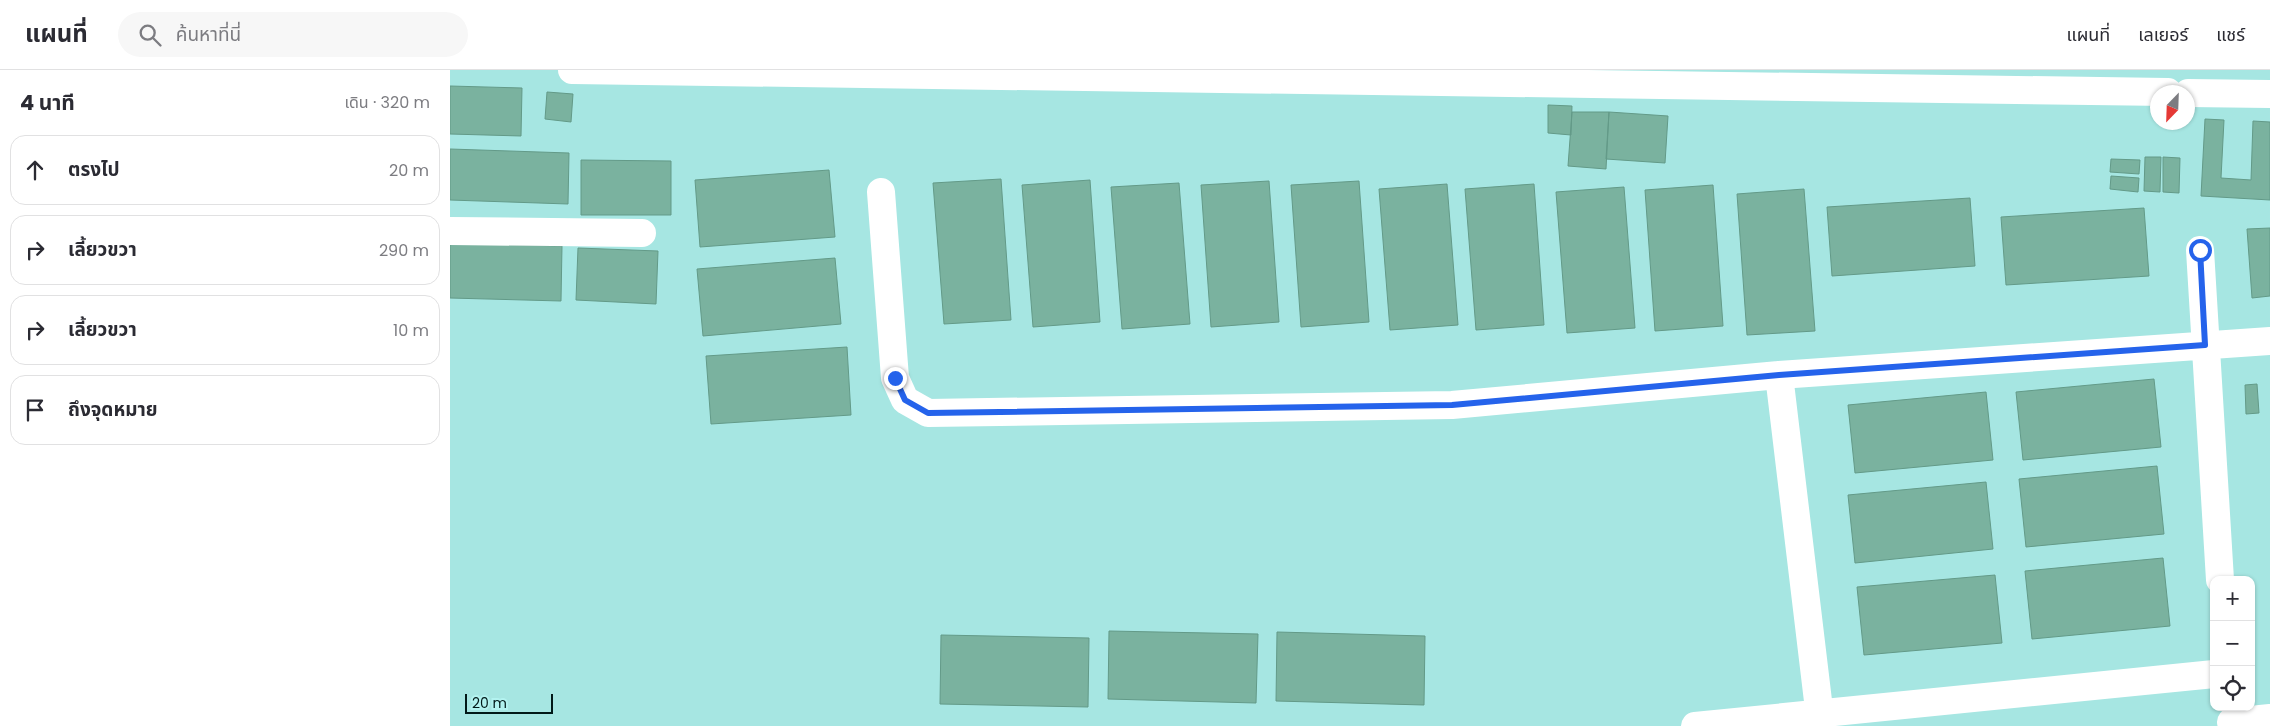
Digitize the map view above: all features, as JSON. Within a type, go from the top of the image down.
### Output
[{"type":"street","points":[[572,70],[2150,92]]},
{"type":"street","points":[[2195,93],[2270,94]]},
{"type":"street","points":[[881,192],[895,378],[905,400],[928,413],[1452,405],[1779,375],[2270,342]]},
{"type":"street","points":[[450,231],[642,233]]},
{"type":"street","points":[[2200,250],[2220,576]]},
{"type":"street","points":[[1779,375],[1821,720]]},
{"type":"street","points":[[1696,726],[1821,720],[2210,674]]},
{"type":"street","points":[[2230,718],[2270,718]]},
{"type":"building","points":[[450,86],[522,88],[521,136],[450,134]]},
{"type":"building","points":[[547,92],[573,94],[571,122],[545,119]]},
{"type":"building","points":[[1548,105],[1572,106],[1571,135],[1548,133]]},
{"type":"building","points":[[1572,112],[1609,112],[1606,169],[1568,166]]},
{"type":"building","points":[[1609,112],[1668,116],[1665,163],[1606,159]]},
{"type":"building","points":[[2205,119],[2224,120],[2221,178],[2251,180],[2253,121],[2270,122],[2270,200],[2201,196]]},
{"type":"building","points":[[450,149],[569,153],[568,204],[450,200]]},
{"type":"building","points":[[2145,157],[2161,157],[2160,192],[2144,191]]},
{"type":"building","points":[[2163,157],[2180,158],[2179,193],[2163,192]]},
{"type":"building","points":[[2111,159],[2140,160],[2139,174],[2110,172]]},
{"type":"building","points":[[581,160],[671,161],[671,215],[581,215]]},
{"type":"building","points":[[829,170],[835,237],[700,247],[695,180]]},
{"type":"building","points":[[2111,176],[2139,178],[2138,192],[2110,189]]},
{"type":"building","points":[[1001,179],[1011,320],[944,324],[933,183]]},
{"type":"building","points":[[1090,180],[1100,322],[1033,327],[1022,185]]},
{"type":"building","points":[[1269,181],[1279,322],[1211,327],[1201,185]]},
{"type":"building","points":[[1359,181],[1369,322],[1301,327],[1291,185]]},
{"type":"building","points":[[1179,183],[1190,324],[1122,329],[1111,187]]},
{"type":"building","points":[[1447,184],[1458,325],[1390,330],[1379,189]]},
{"type":"building","points":[[1534,184],[1544,325],[1476,330],[1465,189]]},
{"type":"building","points":[[1713,185],[1723,326],[1655,331],[1645,190]]},
{"type":"building","points":[[1624,187],[1635,328],[1567,333],[1556,192]]},
{"type":"building","points":[[1804,189],[1815,331],[1747,335],[1737,194]]},
{"type":"building","points":[[1970,198],[1975,266],[1832,276],[1827,207]]},
{"type":"building","points":[[2144,208],[2149,276],[2006,285],[2001,217]]},
{"type":"building","points":[[2270,228],[2270,296],[2252,298],[2247,229]]},
{"type":"building","points":[[450,243],[562,246],[561,301],[450,298]]},
{"type":"building","points":[[578,248],[658,251],[656,304],[576,300]]},
{"type":"building","points":[[835,258],[841,324],[703,336],[697,269]]},
{"type":"building","points":[[847,347],[851,415],[711,424],[706,356]]},
{"type":"building","points":[[2154,379],[2161,447],[2023,460],[2016,392]]},
{"type":"building","points":[[2257,384],[2259,413],[2246,414],[2245,385]]},
{"type":"building","points":[[1986,392],[1993,460],[1855,473],[1848,405]]},
{"type":"building","points":[[2157,466],[2164,534],[2026,547],[2019,479]]},
{"type":"building","points":[[1986,482],[1993,549],[1855,563],[1848,495]]},
{"type":"building","points":[[2163,558],[2170,626],[2032,639],[2025,571]]},
{"type":"building","points":[[1995,575],[2002,643],[1864,655],[1857,587]]},
{"type":"building","points":[[1109,631],[1258,634],[1256,703],[1108,699]]},
{"type":"building","points":[[1277,632],[1425,636],[1424,705],[1276,701]]},
{"type":"building","points":[[941,635],[1089,638],[1088,707],[940,704]]},
{"type":"route","points":[[895,378],[905,400],[928,413],[1452,405],[1779,375],[2205,345],[2200,250]]}]
